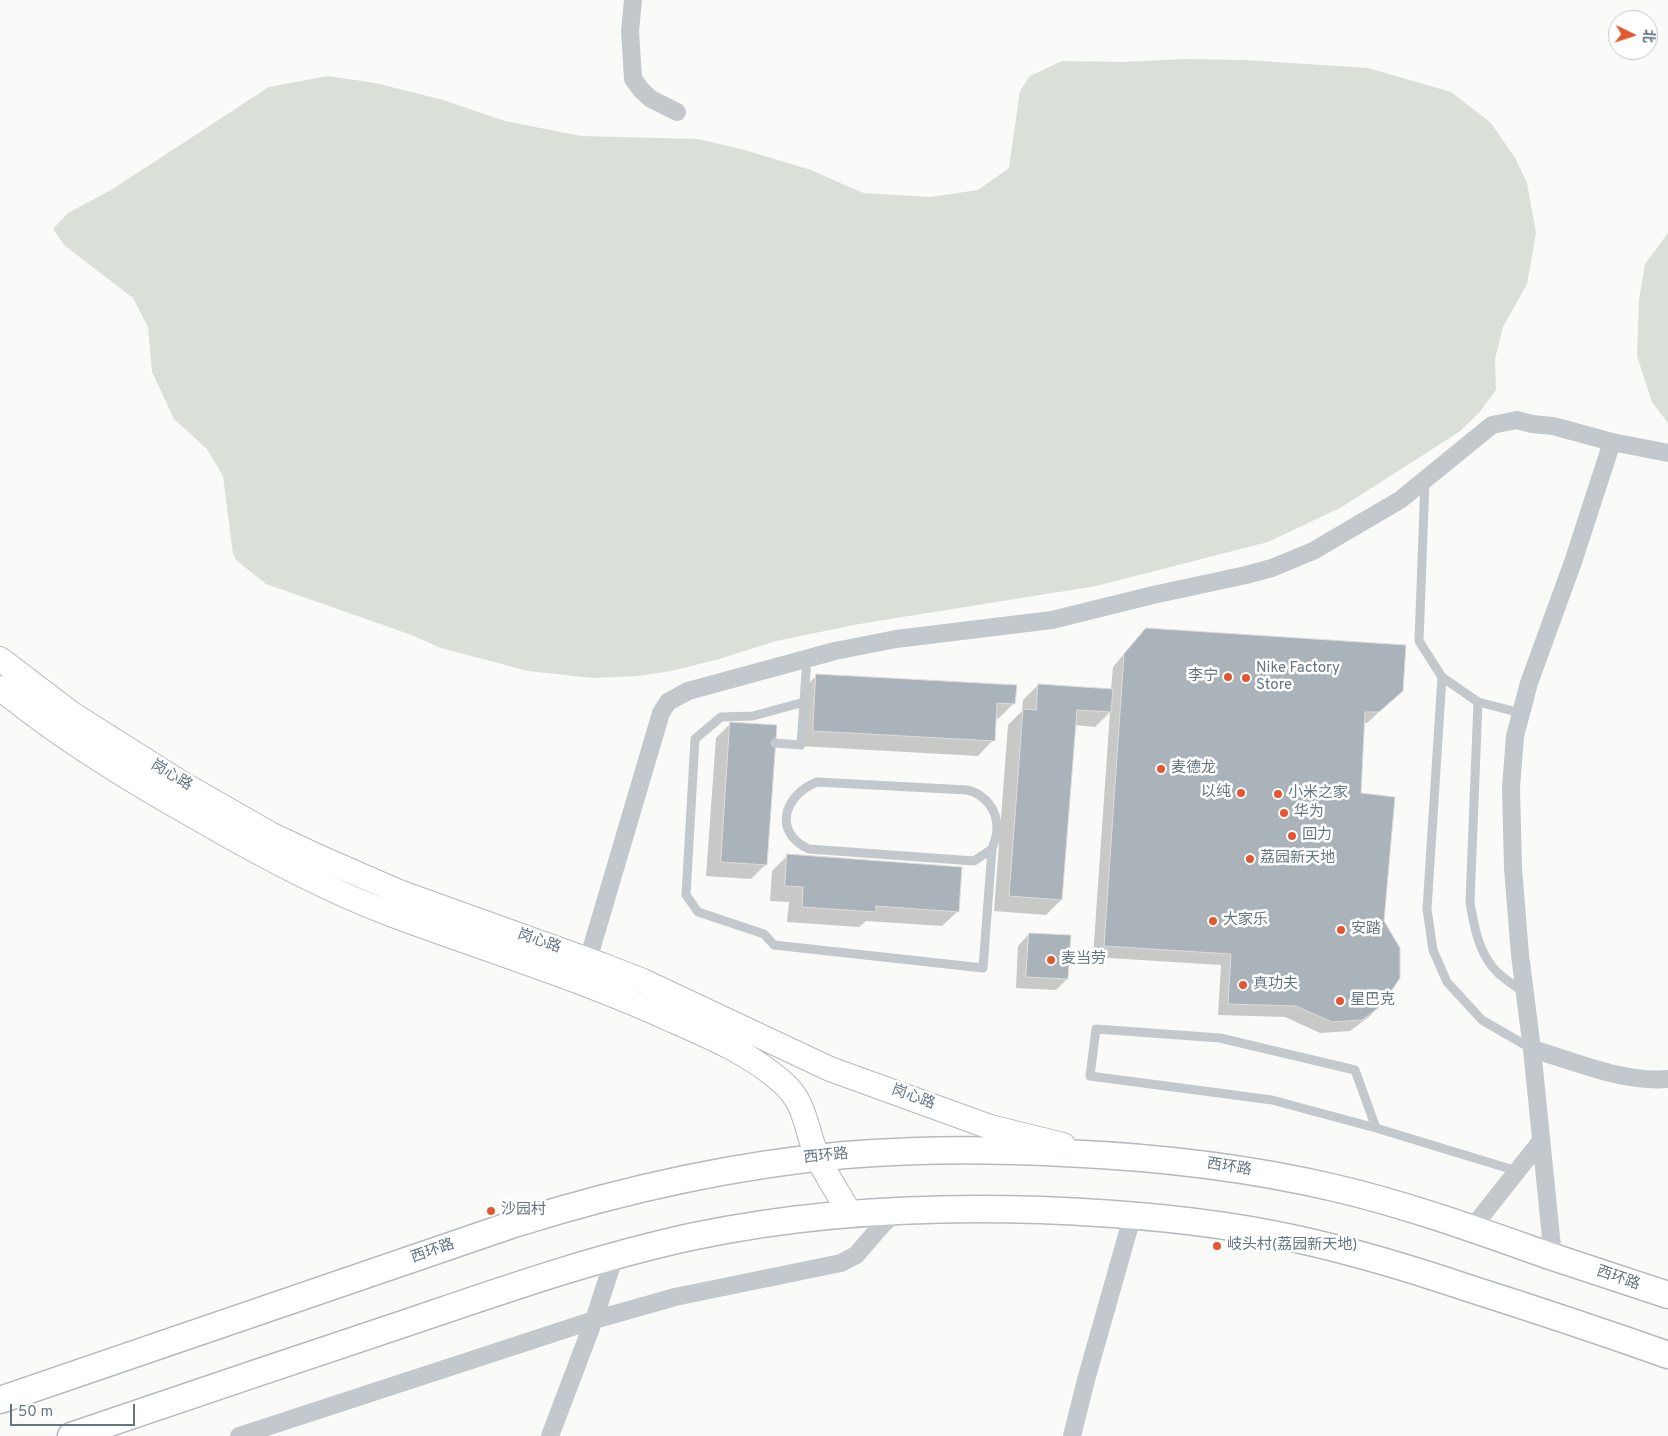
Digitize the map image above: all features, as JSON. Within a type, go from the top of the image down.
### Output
[{"type":"main road","name":"西环路","points":[[0,1400],[600,1198],[731,1170],[818,1158],[902,1151],[960,1150],[1112,1155],[1198,1163],[1284,1177],[1384,1201],[1472,1228],[1668,1295]]},
{"type":"main road","points":[[71,1436],[532,1280],[615,1255],[656,1244],[740,1228],[850,1214],[900,1210],[1007,1209],[1133,1214],[1191,1220],[1272,1234],[1368,1256],[1416,1270],[1668,1354]]},
{"type":"street","points":[[633,0],[630,31],[633,79],[650,99],[676,112]]},
{"type":"street","points":[[588,960],[661,713],[668,702],[688,691],[835,651],[896,640],[1052,620],[1272,568],[1313,551],[1400,500],[1492,425],[1517,420],[1553,426],[1612,442],[1668,453]]},
{"type":"street","points":[[1553,1257],[1532,1049],[1520,956],[1513,868],[1511,788],[1515,736],[1529,683],[1573,562],[1612,442]]},
{"type":"street","name":"岗心路","points":[[0,659],[72,714],[181,783],[270,834],[321,858],[399,892],[652,985],[830,1069],[990,1127],[1044,1142],[1112,1155]]},
{"type":"street","name":"岗心路","points":[[0,688],[59,732],[112,767],[170,803],[260,854],[390,914],[634,1002],[700,1032],[760,1065],[782,1082],[800,1102],[818,1158],[850,1214]]},
{"type":"street","points":[[1532,1049],[1624,1076],[1668,1079]]},
{"type":"street","points":[[1472,1228],[1541,1141]]},
{"type":"street","points":[[239,1436],[594,1320],[675,1297],[841,1263],[856,1255],[882,1224],[900,1210]]},
{"type":"street","points":[[1072,1436],[1133,1214]]},
{"type":"street","points":[[550,1436],[594,1320],[615,1255]]},
{"type":"lane","points":[[1425,480],[1419,641],[1442,677],[1478,702],[1521,713]]},
{"type":"lane","points":[[775,743],[801,745],[807,658]]},
{"type":"lane","points":[[1442,677],[1427,909],[1433,950],[1447,982],[1482,1020],[1532,1049]]},
{"type":"lane","points":[[804,702],[753,716],[721,717],[695,739],[686,895],[698,912],[764,934],[774,946],[983,968],[992,849],[997,830],[994,813],[987,800],[977,792],[818,782],[806,786],[795,797],[786,811],[786,826],[792,837],[799,844],[809,849],[974,860],[992,849]]},
{"type":"lane","points":[[1478,702],[1470,902],[1473,923],[1482,951],[1497,972],[1525,994]]},
{"type":"lane","points":[[1376,1128],[1356,1070],[1220,1038],[1096,1029],[1090,1076],[1272,1100],[1376,1128],[1517,1171]]},
{"type":"shaded area","points":[[1186,59],[1245,60],[1368,68],[1451,92],[1491,123],[1515,158],[1527,183],[1536,233],[1527,284],[1503,327],[1495,359],[1496,390],[1479,413],[1459,432],[1340,508],[1268,542],[1096,586],[859,624],[776,641],[719,659],[671,671],[637,676],[593,678],[528,671],[441,648],[409,634],[266,584],[237,561],[233,554],[223,476],[207,449],[174,419],[152,372],[148,327],[133,298],[64,245],[53,229],[68,213],[111,190],[269,87],[328,76],[375,83],[443,100],[505,121],[581,136],[698,139],[741,149],[811,170],[863,193],[930,197],[978,190],[1009,168],[1020,91],[1030,76],[1062,61],[1123,62]]},
{"type":"shaded area","points":[[1668,233],[1668,423],[1652,402],[1637,356],[1639,300],[1645,264]]},
{"type":"building","name":"荔园新天地","points":[[1146,628],[1406,645],[1403,691],[1379,712],[1365,712],[1361,793],[1395,797],[1384,921],[1400,948],[1400,978],[1382,1005],[1362,1020],[1332,1022],[1296,1006],[1228,1004],[1231,954],[1104,946],[1124,654]]},
{"type":"building","points":[[816,674],[1017,685],[1015,704],[997,703],[995,741],[813,731]]},
{"type":"building","points":[[1038,684],[1113,689],[1111,712],[1077,710],[1062,900],[1009,896],[1023,709],[1036,710]]},
{"type":"building","points":[[730,722],[777,725],[767,865],[721,862]]},
{"type":"building","points":[[787,854],[962,867],[959,912],[876,906],[876,912],[802,907],[803,887],[785,886]]},
{"type":"building","points":[[1029,933],[1071,935],[1068,979],[1026,977]]},
{"type":"place","name":"李宁","points":[[1228,677]]},
{"type":"place","name":"Nike Factory Store","points":[[1246,678]]},
{"type":"place","name":"麦德龙","points":[[1161,769]]},
{"type":"place","name":"以纯","points":[[1241,793]]},
{"type":"place","name":"小米之家","points":[[1278,794]]},
{"type":"place","name":"华为","points":[[1284,813]]},
{"type":"place","name":"回力","points":[[1292,836]]},
{"type":"place","name":"荔园新天地","points":[[1250,859]]},
{"type":"place","name":"大家乐","points":[[1213,921]]},
{"type":"place","name":"安踏","points":[[1341,930]]},
{"type":"place","name":"麦当劳","points":[[1051,960]]},
{"type":"place","name":"真功夫","points":[[1243,985]]},
{"type":"place","name":"星巴克","points":[[1340,1001]]},
{"type":"place","name":"沙园村","points":[[491,1211]]},
{"type":"place","name":"岐头村(荔园新天地)","points":[[1217,1246]]}]
